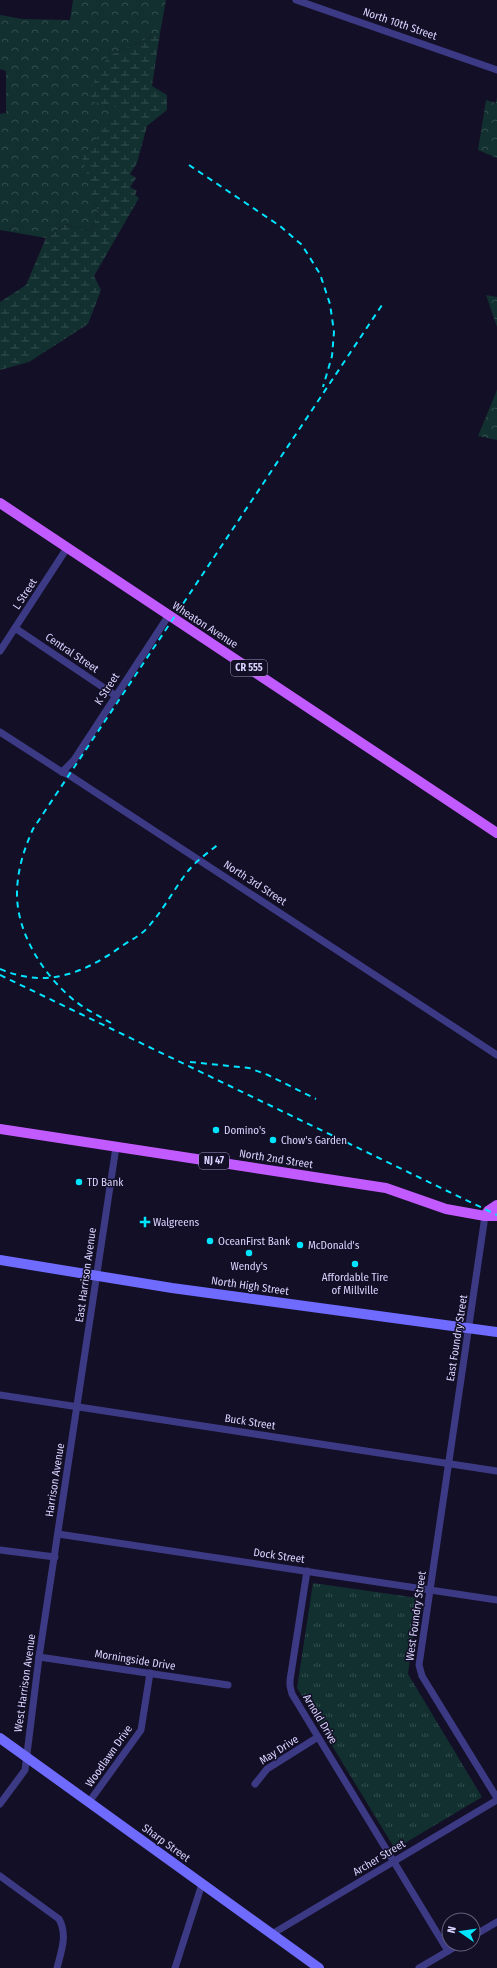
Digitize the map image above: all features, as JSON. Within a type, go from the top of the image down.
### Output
[{"type":"main road","name":"Wheaton Avenue","points":[[0,503],[497,833]]},
{"type":"main road","name":"North 2nd Street","points":[[0,1130],[386,1188],[446,1209],[485,1216],[497,1216]]},
{"type":"main road","points":[[485,1216],[488,1211],[497,1206]]},
{"type":"street","name":"North 10th Street","points":[[296,0],[497,70]]},
{"type":"street","name":"L Street","points":[[0,651],[68,548]]},
{"type":"street","name":"K Street","points":[[62,772],[74,760],[169,615]]},
{"type":"street","name":"Central Street","points":[[15,628],[116,696]]},
{"type":"street","name":"North 3rd Street","points":[[0,732],[62,772],[76,779],[497,1055]]},
{"type":"street","name":"East Harrison Avenue","points":[[78,1407],[96,1274],[116,1147]]},
{"type":"street","name":"East Foundry Street","points":[[449,1463],[485,1216]]},
{"type":"street","name":"North High Street","points":[[0,1260],[96,1274],[172,1288],[497,1332]]},
{"type":"street","name":"Buck Street","points":[[0,1395],[497,1470]]},
{"type":"street","name":"Harrison Avenue","points":[[55,1557],[78,1407]]},
{"type":"street","name":"West Foundry Street","points":[[449,1463],[431,1590],[419,1661],[420,1673],[497,1799]]},
{"type":"street","name":"Dock Street","points":[[58,1534],[497,1600]]},
{"type":"street","points":[[0,1550],[55,1557]]},
{"type":"street","name":"West Harrison Avenue","points":[[0,1804],[25,1770],[39,1657],[55,1557]]},
{"type":"street","name":"Arnold Drive","points":[[307,1571],[290,1686],[292,1694],[441,1939]]},
{"type":"street","name":"Morningside Drive","points":[[39,1657],[228,1685]]},
{"type":"street","name":"Woodlawn Drive","points":[[89,1802],[142,1730],[150,1673]]},
{"type":"street","name":"Sharp Street","points":[[0,1738],[319,1968]]},
{"type":"street","name":"May Drive","points":[[255,1784],[267,1769],[318,1738]]},
{"type":"street","name":"Archer Street","points":[[272,1934],[497,1799]]},
{"type":"street","points":[[0,1876],[59,1919],[64,1927],[64,1935],[57,1968]]},
{"type":"street","points":[[175,1968],[202,1884]]},
{"type":"street","points":[[481,1931],[497,1922]]},
{"type":"street","points":[[419,1968],[446,1952]]},
{"type":"green space","points":[[73,0],[166,0],[160,33],[108,56],[120,108],[83,157],[98,212],[91,232],[66,224],[46,238],[0,230],[0,114],[6,113],[6,71],[0,69],[0,15],[22,19],[70,20]]},
{"type":"green space","points":[[160,33],[152,86],[167,95],[167,110],[147,126],[137,163],[130,174],[136,178],[130,187],[137,191],[135,195],[139,198],[94,276],[101,290],[88,324],[29,362],[0,370],[0,302],[26,285],[46,238],[66,224],[91,232],[98,212],[82,157],[120,108],[89,101],[92,86],[108,56]]},
{"type":"green space","points":[[497,97],[497,158],[478,150],[486,100],[496,103]]},
{"type":"green space","points":[[486,295],[497,297],[497,327]]},
{"type":"green space","points":[[497,390],[497,440],[478,436]]},
{"type":"green space","points":[[313,1583],[418,1598],[408,1674],[482,1797],[395,1849],[297,1688]]},
{"type":"railway","points":[[189,165],[280,226],[302,245],[320,274],[330,304],[334,332],[332,356],[323,387]]},
{"type":"railway","points":[[111,1023],[83,1007],[64,991],[43,967],[27,939],[18,909],[17,894],[20,869],[27,844],[33,829],[382,305]]},
{"type":"railway","points":[[0,969],[17,975],[34,978],[49,978],[79,970],[108,956],[137,937],[146,929],[188,871],[220,843]]},
{"type":"railway","points":[[0,975],[497,1215]]},
{"type":"railway","points":[[190,1062],[249,1068],[268,1075],[316,1099]]},
{"type":"place","name":"Domino's","points":[[216,1130]]},
{"type":"place","name":"Chow's Garden","points":[[273,1140]]},
{"type":"place","name":"TD Bank","points":[[79,1182]]},
{"type":"place","name":"Walgreens","points":[[145,1222]]},
{"type":"place","name":"OceanFirst Bank","points":[[210,1241]]},
{"type":"place","name":"McDonald's","points":[[300,1245]]},
{"type":"place","name":"Wendy's","points":[[249,1253]]},
{"type":"place","name":"Affordable Tire of Millville","points":[[355,1264]]}]
